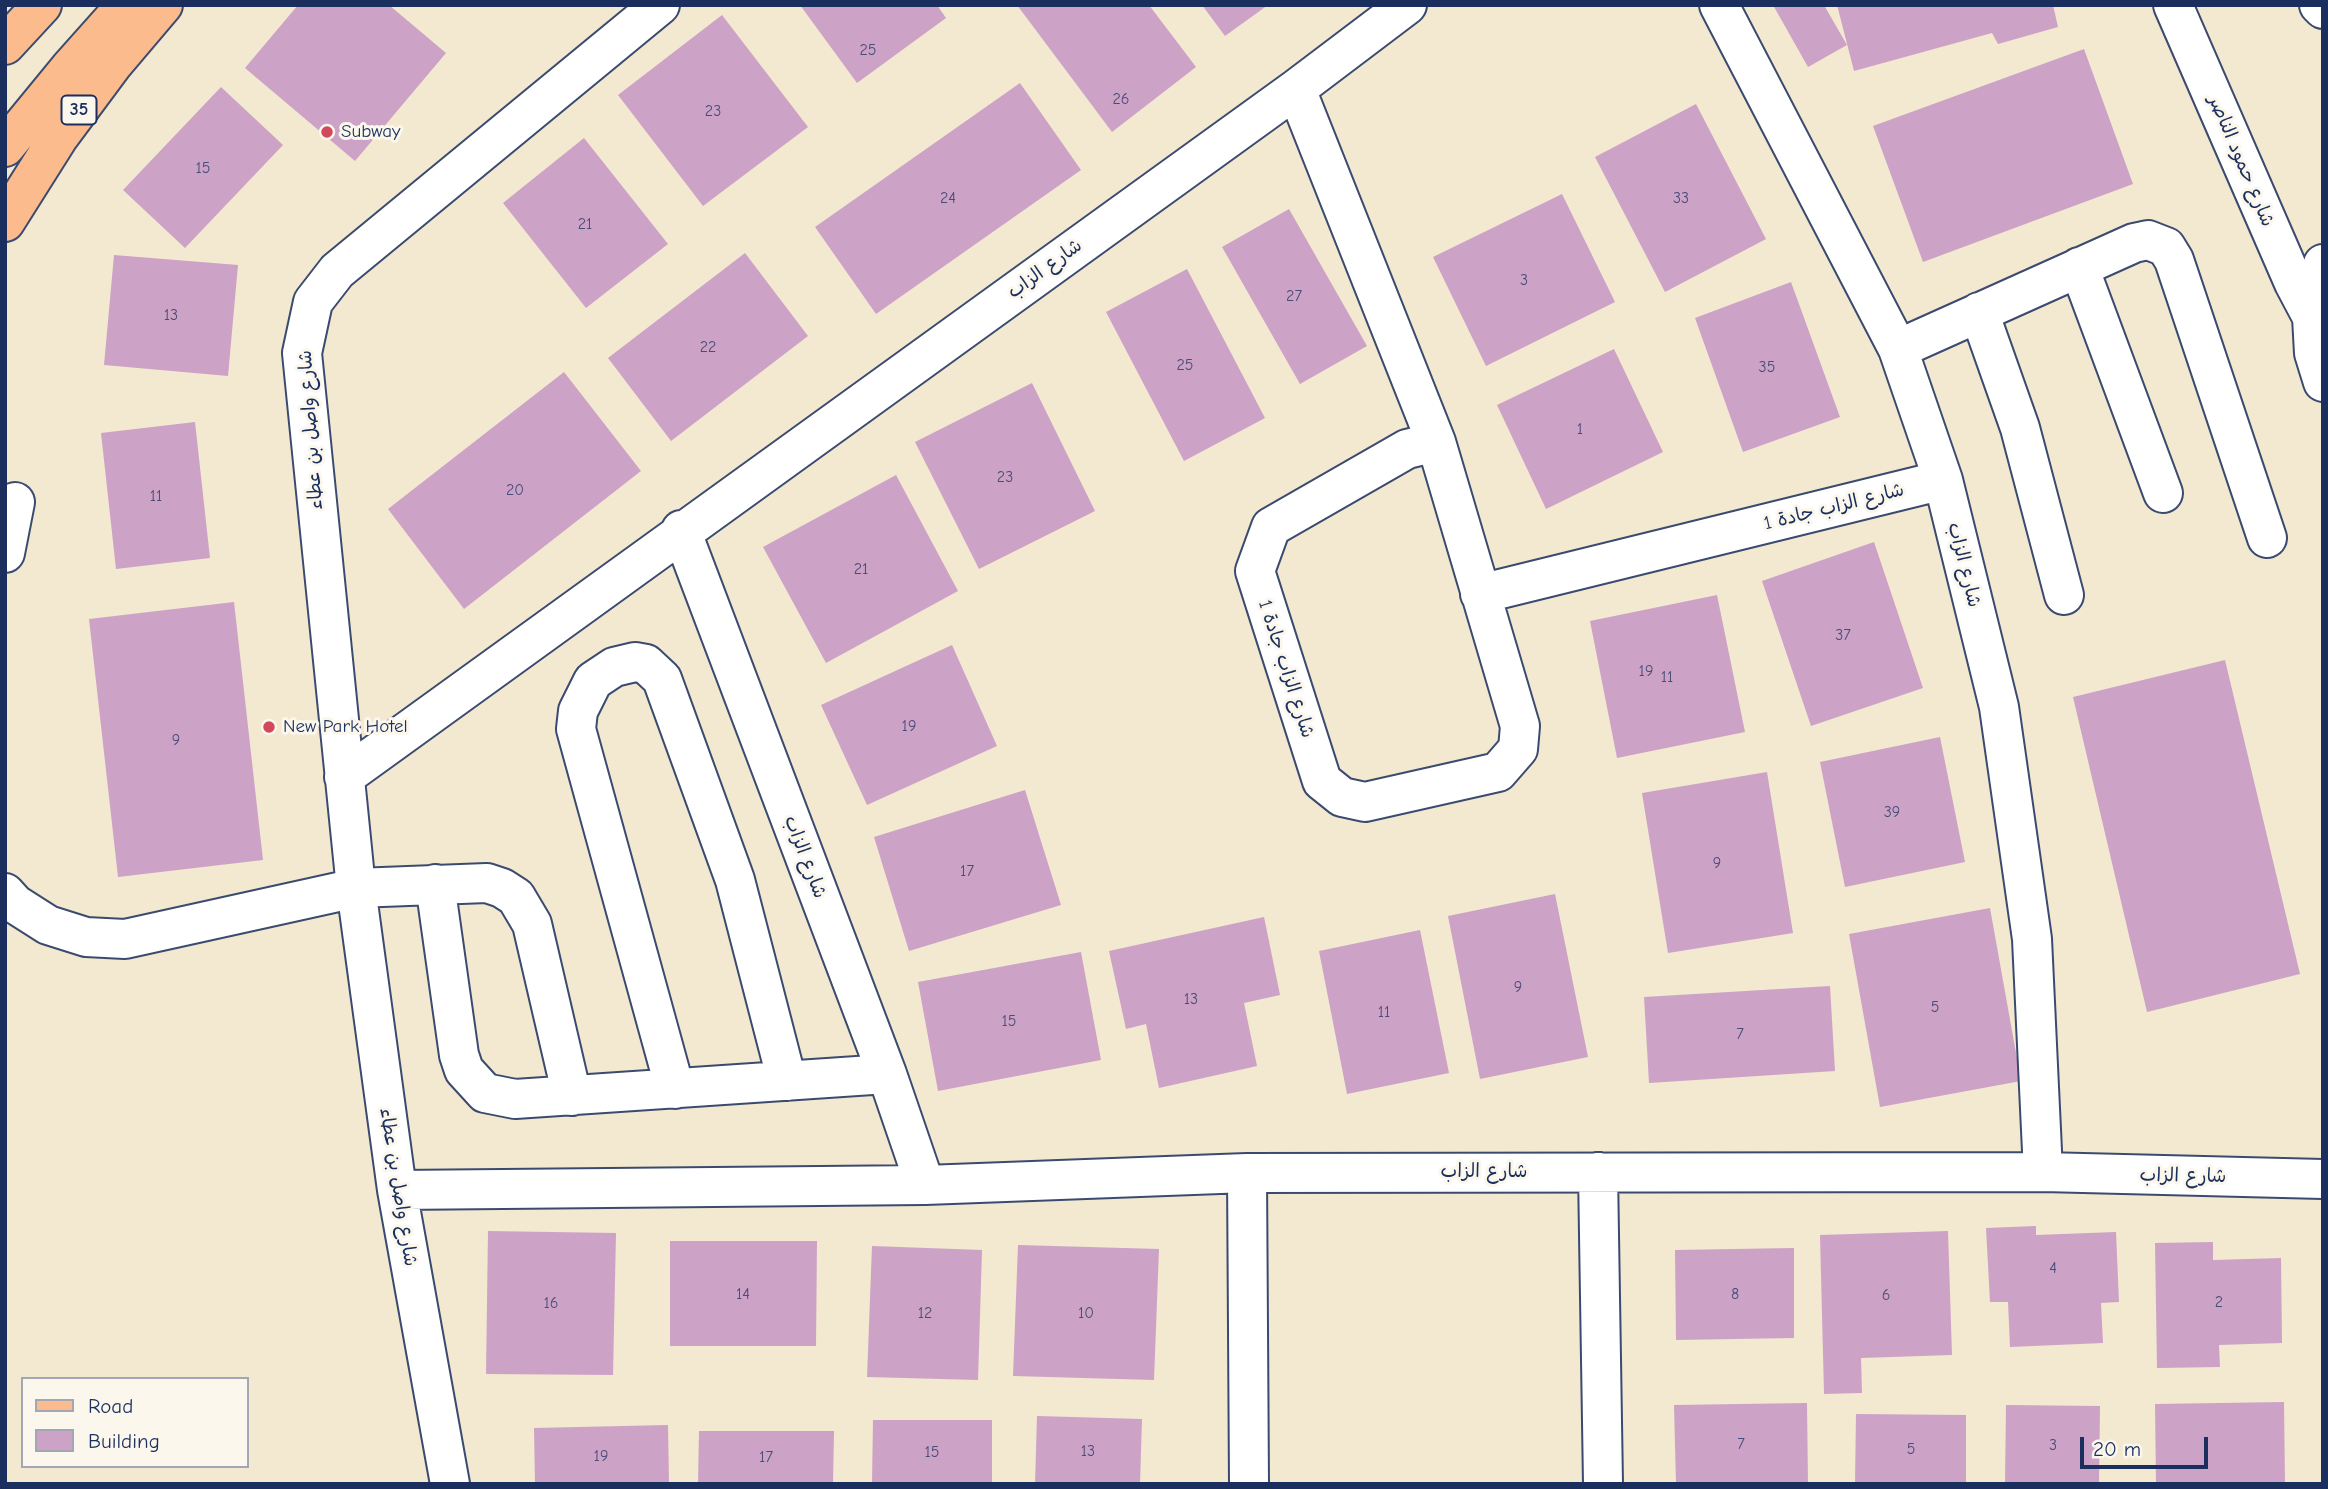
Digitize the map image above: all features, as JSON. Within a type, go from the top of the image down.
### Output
[{"type":"main road","points":[[5,46],[42,5]]},
{"type":"main road","name":"35","points":[[5,147],[126,5]]},
{"type":"main road","name":"35","points":[[5,222],[66,127],[113,64],[163,5]]},
{"type":"street","name":"شارع واصل بن عطاء","points":[[450,1484],[397,1190],[356,888],[302,353],[313,302],[337,271],[660,5]]},
{"type":"street","name":"شارع الزاب","points":[[344,777],[681,530],[1296,89],[1407,5]]},
{"type":"street","name":"شارع الزاب","points":[[1719,5],[1898,349],[1942,480],[2001,721],[2032,939],[2043,1172]]},
{"type":"street","name":"شارع حمود الناصر","points":[[2173,5],[2288,270],[2312,317]]},
{"type":"street","points":[[1296,89],[1436,442]]},
{"type":"street","points":[[1898,349],[2079,267],[2148,240],[2166,247],[2174,260],[2267,538]]},
{"type":"street","points":[[2323,264],[2312,317],[2314,354],[2323,382]]},
{"type":"street","points":[[2079,267],[2163,493]]},
{"type":"street","points":[[1979,312],[2020,428],[2064,595]]},
{"type":"street","name":"شارع الزاب جادة 1","points":[[1436,442],[1520,726],[1518,748],[1499,772],[1365,802],[1342,797],[1322,781],[1255,571],[1271,527],[1407,449],[1436,442]]},
{"type":"street","name":"شارع الزاب جادة 1","points":[[1480,594],[1942,480]]},
{"type":"street","points":[[5,553],[15,502]]},
{"type":"street","name":"شارع الزاب","points":[[681,530],[887,1074],[925,1185]]},
{"type":"street","points":[[675,1089],[576,729],[578,711],[593,681],[614,667],[635,662],[646,664],[662,679],[735,880],[787,1081]]},
{"type":"street","points":[[5,893],[15,904],[48,925],[86,937],[125,939],[356,888],[486,883],[516,897],[526,909],[532,924],[572,1096]]},
{"type":"street","points":[[435,884],[459,1055],[464,1070],[485,1093],[500,1098],[572,1096],[887,1074]]},
{"type":"street","points":[[1598,1172],[1603,1484]]},
{"type":"street","name":"شارع الزاب","points":[[397,1190],[925,1185],[1247,1173],[2043,1172],[2323,1179]]},
{"type":"street","points":[[1247,1173],[1249,1484]]},
{"type":"building","points":[[298,5],[389,5],[446,53],[355,161],[245,68]]},
{"type":"building","points":[[800,5],[937,5],[946,18],[857,83]]},
{"type":"building","points":[[1017,5],[1149,5],[1196,67],[1112,132]]},
{"type":"building","points":[[1202,5],[1268,5],[1225,36]]},
{"type":"building","points":[[1773,5],[1824,5],[1847,45],[1808,67]]},
{"type":"building","points":[[1837,5],[2053,5],[2058,27],[1998,44],[1992,33],[1854,71]]},
{"type":"building","points":[[722,15],[808,127],[703,206],[618,95]]},
{"type":"building","points":[[2084,49],[2133,184],[1923,262],[1873,126]]},
{"type":"building","points":[[1020,83],[1081,170],[876,314],[815,227]]},
{"type":"building","points":[[221,87],[283,145],[185,248],[123,190]]},
{"type":"building","points":[[1696,104],[1766,239],[1665,292],[1595,157]]},
{"type":"building","points":[[584,138],[668,244],[586,308],[503,203]]},
{"type":"building","points":[[1562,194],[1615,302],[1486,366],[1433,257]]},
{"type":"building","points":[[1289,209],[1367,346],[1300,384],[1222,247]]},
{"type":"building","points":[[745,253],[808,336],[671,441],[608,358]]},
{"type":"building","points":[[114,255],[238,265],[228,376],[104,365]]},
{"type":"building","points":[[1187,269],[1265,418],[1184,461],[1106,312]]},
{"type":"building","points":[[1791,282],[1840,417],[1743,452],[1695,318]]},
{"type":"building","points":[[1614,349],[1663,452],[1546,509],[1497,405]]},
{"type":"building","points":[[564,372],[641,471],[464,609],[388,509]]},
{"type":"building","points":[[1032,383],[1095,511],[979,569],[915,442]]},
{"type":"building","points":[[195,422],[210,558],[116,569],[101,433]]},
{"type":"building","points":[[896,475],[958,591],[826,663],[763,547]]},
{"type":"building","points":[[1874,542],[1923,688],[1811,726],[1762,581]]},
{"type":"building","points":[[1717,595],[1745,732],[1617,758],[1590,621]]},
{"type":"building","points":[[234,602],[263,860],[118,877],[89,619]]},
{"type":"building","points":[[952,645],[997,746],[867,805],[821,705]]},
{"type":"building","points":[[2225,660],[2300,974],[2147,1012],[2073,697]]},
{"type":"building","points":[[1940,737],[1965,862],[1845,887],[1820,762]]},
{"type":"building","points":[[1767,772],[1793,933],[1668,953],[1642,793]]},
{"type":"building","points":[[1025,790],[1061,905],[909,951],[874,837]]},
{"type":"building","points":[[1555,894],[1588,1057],[1480,1079],[1448,916]]},
{"type":"building","points":[[1990,908],[2021,1081],[1880,1107],[1849,934]]},
{"type":"building","points":[[1264,917],[1280,995],[1244,1003],[1257,1066],[1159,1088],[1146,1024],[1126,1029],[1109,951]]},
{"type":"building","points":[[1420,930],[1449,1073],[1347,1094],[1319,951]]},
{"type":"building","points":[[1081,952],[1101,1060],[938,1091],[918,982]]},
{"type":"building","points":[[1830,986],[1835,1071],[1649,1083],[1644,997]]},
{"type":"building","points":[[2036,1226],[2036,1235],[2116,1232],[2119,1302],[2101,1303],[2103,1343],[2010,1347],[2008,1302],[1990,1302],[1986,1228]]},
{"type":"building","points":[[488,1231],[616,1233],[613,1375],[486,1374]]},
{"type":"building","points":[[1948,1231],[1952,1355],[1861,1358],[1862,1393],[1824,1394],[1820,1235]]},
{"type":"building","points":[[670,1241],[817,1241],[816,1346],[670,1346]]},
{"type":"building","points":[[2213,1242],[2213,1260],[2281,1258],[2282,1343],[2219,1345],[2220,1367],[2157,1368],[2155,1243]]},
{"type":"building","points":[[1018,1245],[1159,1249],[1154,1380],[1013,1376]]},
{"type":"building","points":[[872,1246],[982,1250],[978,1380],[867,1377]]},
{"type":"building","points":[[1794,1248],[1794,1338],[1676,1340],[1675,1250]]},
{"type":"building","points":[[2284,1402],[2285,1484],[2156,1484],[2155,1404]]},
{"type":"building","points":[[1807,1403],[1808,1484],[1676,1484],[1674,1405]]},
{"type":"building","points":[[2006,1405],[2100,1406],[2099,1484],[2005,1484]]},
{"type":"building","points":[[1856,1414],[1966,1415],[1966,1484],[1855,1484]]},
{"type":"building","points":[[1037,1416],[1142,1419],[1140,1484],[1035,1484]]},
{"type":"building","points":[[873,1420],[992,1420],[992,1484],[872,1484]]},
{"type":"building","points":[[668,1425],[669,1484],[535,1484],[534,1428]]},
{"type":"building","points":[[699,1431],[834,1431],[833,1484],[698,1484]]},
{"type":"place","name":"Subway","points":[[327,132]]},
{"type":"place","name":"New Park Hotel","points":[[269,727]]}]
